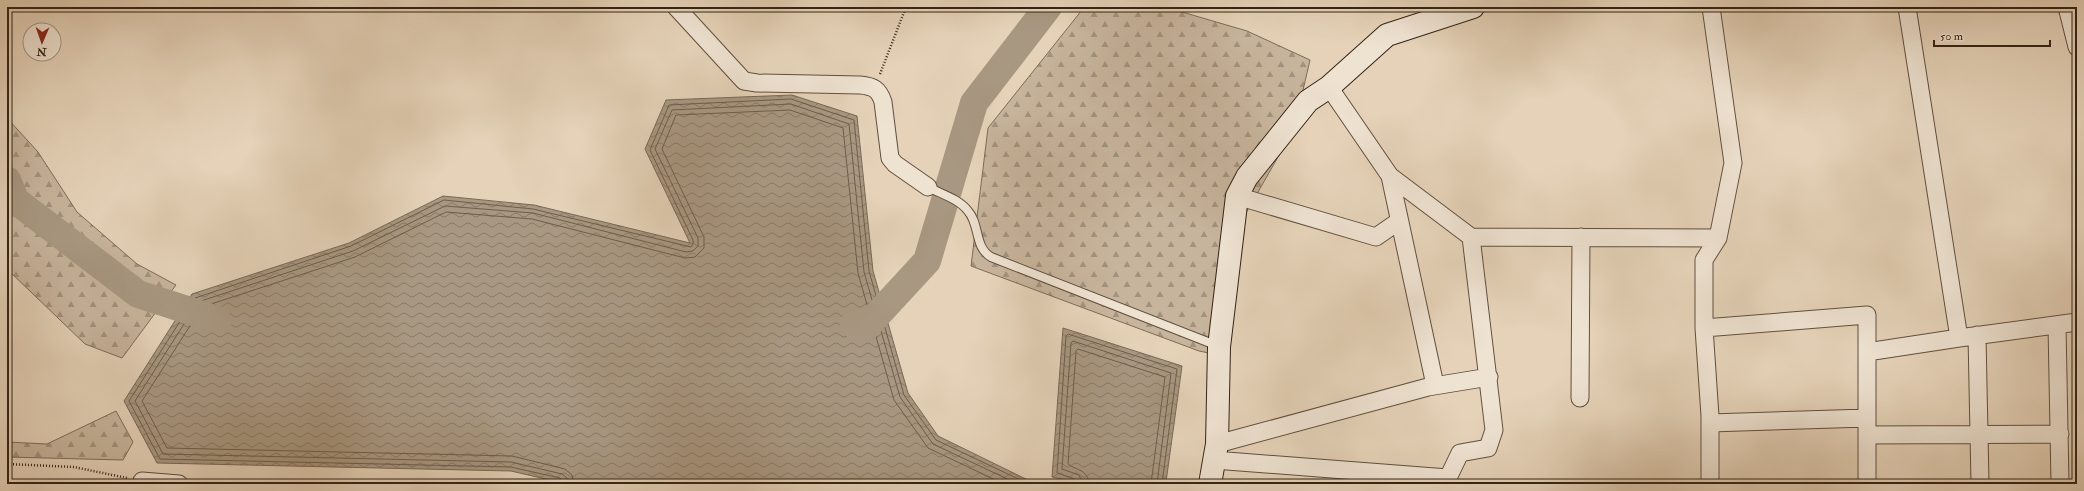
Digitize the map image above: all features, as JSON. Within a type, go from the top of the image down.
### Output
[{"type":"street","points":[[676,7],[744,81],[757,83],[864,85],[875,88],[880,93],[883,102],[890,158],[895,164],[928,187]]},
{"type":"street","points":[[1710,484],[1710,423],[1704,328],[1704,260],[1718,238],[1733,163],[1711,7]]},
{"type":"street","points":[[1907,7],[1959,338]]},
{"type":"street","points":[[2068,7],[2077,47]]},
{"type":"street","points":[[1210,484],[1215,452],[1219,347],[1237,196],[1247,176],[1308,101],[1330,87],[1387,35],[1460,9]]},
{"type":"street","points":[[1330,87],[1390,176],[1471,237],[1718,238]]},
{"type":"street","points":[[1390,176],[1435,386]]},
{"type":"street","points":[[1237,196],[1376,236],[1399,221]]},
{"type":"street","points":[[1215,452],[1448,478],[1460,453],[1488,448],[1494,430],[1489,377],[1471,237]]},
{"type":"street","points":[[1580,398],[1581,237]]},
{"type":"street","points":[[1704,328],[1867,315],[1867,484]]},
{"type":"street","points":[[1867,352],[1977,335],[2077,322]]},
{"type":"street","points":[[2057,325],[2060,484]]},
{"type":"street","points":[[1977,335],[1980,484]]},
{"type":"street","points":[[1215,452],[1435,386],[1489,377]]},
{"type":"street","points":[[1710,423],[1867,418]]},
{"type":"street","points":[[1867,435],[2060,434]]},
{"type":"street","points":[[142,481],[179,484]]},
{"type":"lane","points":[[928,187],[959,203],[970,212],[981,248],[985,254],[1219,347]]},
{"type":"path","points":[[875,88],[906,7]]},
{"type":"path","points":[[7,464],[74,467],[142,481]]},
{"type":"green space","points":[[1082,7],[1165,7],[1247,31],[1310,60],[1294,129],[1246,213],[1228,357],[1199,351],[971,266],[988,128],[1082,10]]},
{"type":"green space","points":[[7,118],[38,152],[77,212],[137,264],[176,285],[122,358],[85,344],[7,269]]},
{"type":"green space","points":[[116,411],[133,442],[123,460],[7,457],[7,442],[47,444]]},
{"type":"water","points":[[792,95],[857,116],[873,271],[908,393],[938,436],[1036,484],[567,484],[511,471],[157,463],[124,401],[192,294],[349,243],[443,196],[534,205],[690,243],[645,149],[666,100]]},
{"type":"water","points":[[1063,328],[1182,366],[1166,482],[1138,485],[1109,485],[1052,477]]},
{"type":"waterway","points":[[854,324],[867,326],[927,261],[974,103],[1048,7]]},
{"type":"waterway","points":[[7,180],[15,200],[138,294],[218,320]]}]
